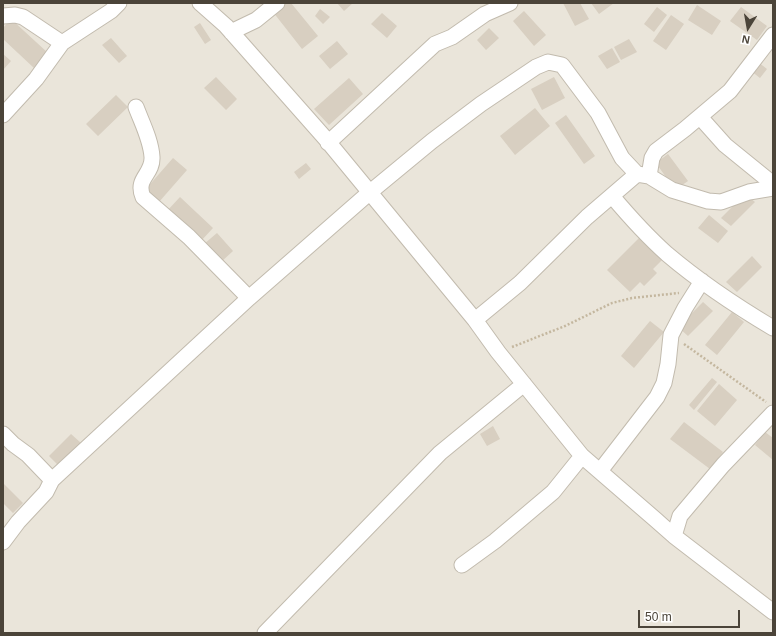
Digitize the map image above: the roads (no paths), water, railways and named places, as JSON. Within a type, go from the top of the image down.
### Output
[{"type":"street","points":[[3,115],[36,79],[62,43],[110,11],[119,3]]},
{"type":"street","points":[[200,3],[231,32],[328,143],[475,320],[498,352],[582,456],[674,536],[773,612]]},
{"type":"street","points":[[231,32],[256,20],[277,3]]},
{"type":"street","points":[[328,143],[435,44],[452,37],[485,14],[510,3]]},
{"type":"street","points":[[3,16],[15,15],[23,17],[62,43]]},
{"type":"street","points":[[475,320],[520,283],[587,217],[612,196],[643,175],[656,151],[700,117],[730,91],[773,35]]},
{"type":"street","points":[[3,542],[18,522],[46,492],[52,480],[249,298],[369,193],[432,141],[481,104],[536,67],[548,62],[562,65],[598,113],[622,158],[643,175],[672,190],[708,201],[721,202],[748,192],[773,186]]},
{"type":"street","points":[[136,107],[149,142],[152,158],[150,167],[140,184],[140,190],[143,197],[189,237],[249,298]]},
{"type":"street","points":[[700,117],[725,145],[773,186]]},
{"type":"street","points":[[612,196],[699,286],[773,328]]},
{"type":"street","points":[[600,472],[658,397],[664,384],[667,370],[671,335],[685,308],[699,286]]},
{"type":"street","points":[[265,633],[440,453],[524,384]]},
{"type":"street","points":[[674,536],[680,516],[771,408]]},
{"type":"street","points":[[3,434],[13,444],[28,455],[52,480]]},
{"type":"street","points":[[462,564],[495,541],[553,492],[582,456]]},
{"type":"street","points":[[656,520],[680,516]]}]
